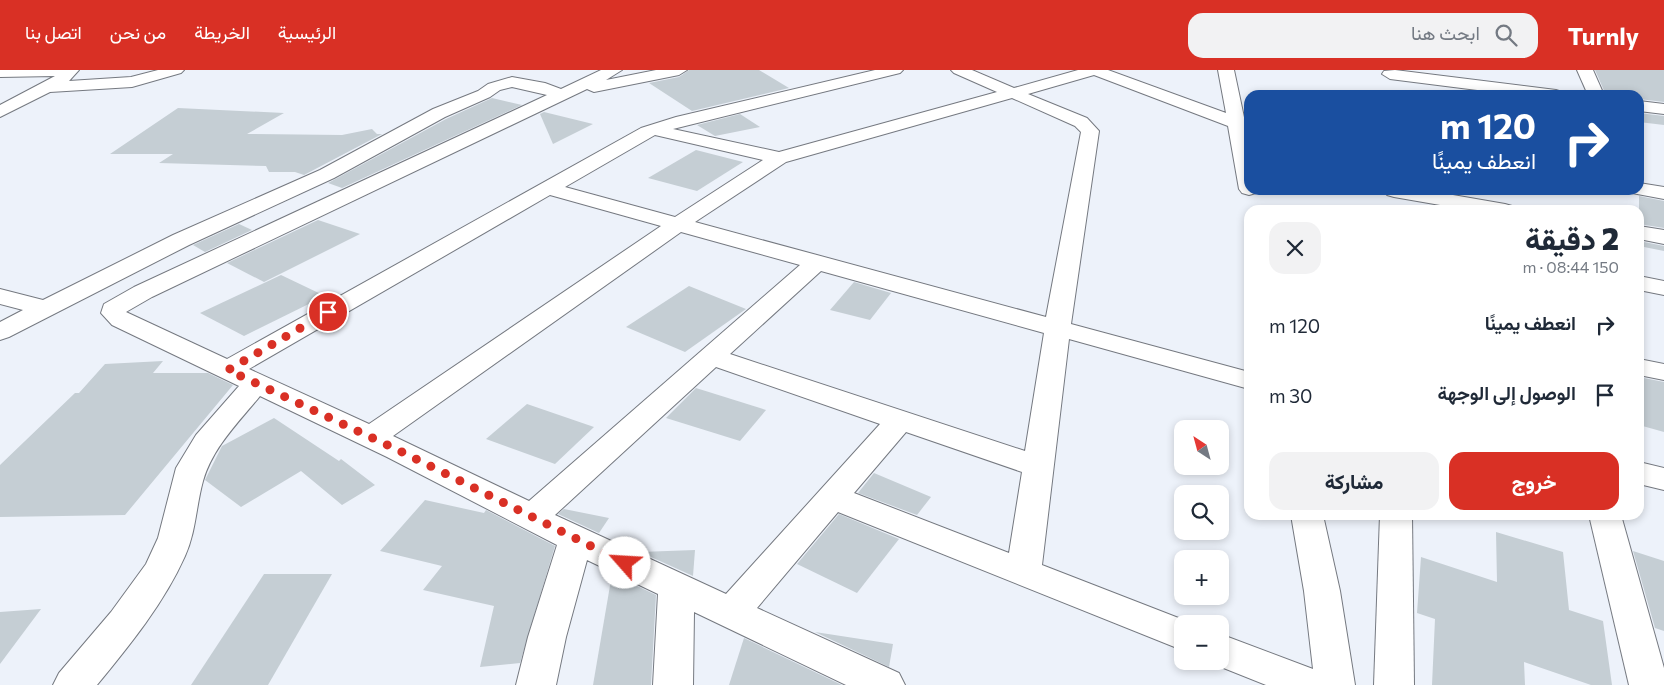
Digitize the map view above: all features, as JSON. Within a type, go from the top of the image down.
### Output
[{"type":"street","points":[[49,87],[132,82],[176,70]]},
{"type":"street","points":[[563,94],[563,86],[579,70]]},
{"type":"street","points":[[563,94],[591,70]]},
{"type":"street","points":[[614,70],[143,292],[113,310],[115,317],[372,437],[576,539],[885,685]]},
{"type":"street","points":[[0,332],[180,240],[327,174],[439,113],[484,94],[494,87],[512,82],[545,88],[563,94],[678,70]]},
{"type":"street","points":[[74,685],[131,613],[154,580],[173,544],[179,527],[187,481],[193,466],[243,377],[546,188],[637,137],[654,129],[895,70]]},
{"type":"street","points":[[959,70],[1081,122],[1090,131],[1057,328],[1024,572]]},
{"type":"street","points":[[372,437],[680,223],[779,158],[1095,70],[1236,123]]},
{"type":"street","points":[[1226,70],[1244,164]]},
{"type":"street","points":[[1585,70],[1594,90]]},
{"type":"street","points":[[0,112],[49,87],[73,71]]},
{"type":"street","points":[[0,72],[73,71]]},
{"type":"street","points":[[1390,77],[1510,90]]},
{"type":"street","points":[[1644,107],[1664,109]]},
{"type":"street","points":[[654,129],[779,158]]},
{"type":"street","points":[[546,188],[680,223],[1244,381]]},
{"type":"street","points":[[1644,190],[1664,193]]},
{"type":"street","points":[[1394,197],[1463,205]]},
{"type":"street","points":[[1644,234],[1664,238]]},
{"type":"street","points":[[532,517],[817,262]]},
{"type":"street","points":[[1644,284],[1664,288]]},
{"type":"street","points":[[0,296],[46,309]]},
{"type":"street","points":[[711,357],[1038,466]]},
{"type":"street","points":[[1644,368],[1664,372]]},
{"type":"street","points":[[731,613],[899,421]]},
{"type":"street","points":[[1644,474],[1664,479]]},
{"type":"street","points":[[833,497],[1174,632]]},
{"type":"street","points":[[1308,520],[1322,591],[1334,685]]},
{"type":"street","points":[[1394,685],[1396,520]]},
{"type":"street","points":[[1606,520],[1649,685]]},
{"type":"street","points":[[536,685],[547,637],[576,539]]},
{"type":"street","points":[[673,685],[676,587]]},
{"type":"street","points":[[1229,654],[1310,685]]},
{"type":"building","points":[[689,70],[759,70],[789,88],[692,111],[649,83],[679,77]]},
{"type":"building","points":[[1595,70],[1664,70],[1664,102],[1644,100],[1644,90],[1604,90]]},
{"type":"building","points":[[492,98],[522,105],[342,188],[328,183],[446,119]]},
{"type":"building","points":[[178,108],[284,113],[247,134],[342,135],[372,129],[377,134],[382,134],[304,175],[295,172],[269,172],[266,166],[159,163],[173,154],[110,154]]},
{"type":"building","points":[[544,112],[593,124],[553,144],[540,114]]},
{"type":"building","points":[[740,114],[760,127],[715,136],[697,125]]},
{"type":"building","points":[[1644,114],[1664,116],[1664,125],[1644,123]]},
{"type":"building","points":[[696,150],[743,162],[697,191],[648,178]]},
{"type":"building","points":[[1639,196],[1664,201],[1664,228],[1644,225],[1644,205],[1639,205]]},
{"type":"building","points":[[318,220],[360,234],[264,282],[227,263]]},
{"type":"building","points":[[239,224],[252,230],[205,252],[193,245]]},
{"type":"building","points":[[1644,242],[1664,246],[1664,251],[1644,247]]},
{"type":"building","points":[[281,275],[325,296],[244,336],[200,313]]},
{"type":"building","points":[[854,282],[891,293],[870,320],[830,310]]},
{"type":"building","points":[[689,286],[746,309],[685,352],[626,327]]},
{"type":"building","points":[[163,361],[153,373],[208,373],[233,385],[125,515],[0,517],[0,465],[75,393],[79,393],[105,364]]},
{"type":"building","points":[[1644,378],[1664,382],[1664,432],[1644,426]]},
{"type":"building","points":[[696,388],[766,410],[740,441],[666,418]]},
{"type":"building","points":[[527,404],[594,427],[555,464],[486,439]]},
{"type":"building","points":[[274,418],[339,461],[341,459],[375,485],[342,505],[301,471],[241,507],[205,480],[222,446]]},
{"type":"building","points":[[874,473],[931,497],[917,515],[858,493]]},
{"type":"building","points":[[425,500],[484,513],[486,510],[555,546],[520,663],[480,667],[494,606],[423,590],[442,566],[380,551]]},
{"type":"building","points":[[564,509],[609,518],[599,533],[558,514]]},
{"type":"building","points":[[839,514],[899,539],[857,593],[797,564]]},
{"type":"building","points":[[1496,532],[1563,552],[1569,610],[1603,621],[1612,685],[1591,685],[1524,662],[1525,685],[1432,685],[1435,619],[1417,613],[1421,557],[1497,582]]},
{"type":"building","points":[[695,550],[693,576],[640,552]]},
{"type":"building","points":[[1633,551],[1664,561],[1664,631],[1655,628]]},
{"type":"building","points":[[264,574],[332,574],[268,685],[191,685]]},
{"type":"building","points":[[612,574],[656,595],[651,685],[593,685]]},
{"type":"building","points":[[41,609],[0,664],[0,612]]},
{"type":"building","points":[[815,632],[893,644],[889,667]]},
{"type":"building","points":[[744,638],[842,685],[729,685]]},
{"type":"route","points":[[328,312],[228,370],[398,450],[625,563]]}]
